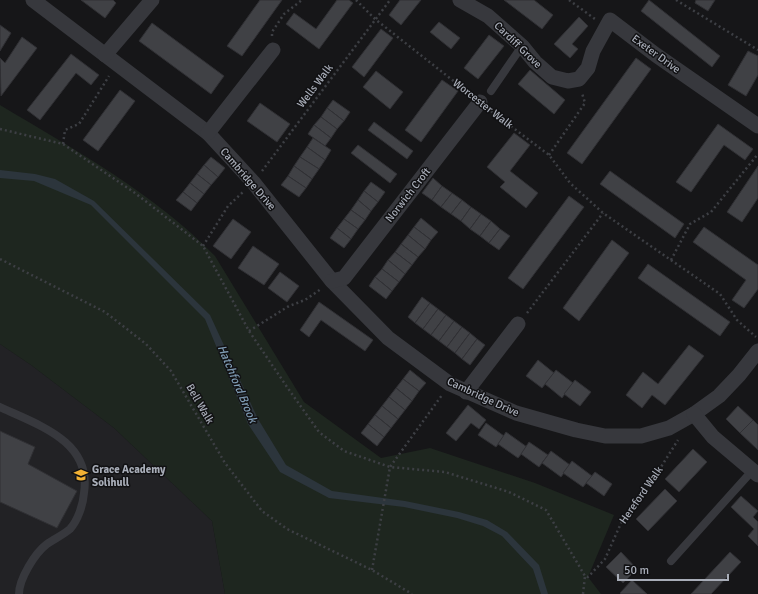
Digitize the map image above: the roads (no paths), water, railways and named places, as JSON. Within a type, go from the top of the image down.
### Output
[{"type":"street","name":"Cambridge Drive","points":[[33,0],[208,133],[253,182],[332,281],[388,338],[450,384],[466,392],[516,413],[576,430],[605,436],[641,436],[669,428],[694,414],[719,396],[758,351]]},
{"type":"street","points":[[111,60],[152,0]]},
{"type":"street","name":"Cardiff Grove","points":[[460,0],[488,16],[522,46],[535,62],[552,77],[568,81],[578,79]]},
{"type":"street","name":"Exeter Drive","points":[[578,79],[588,68],[593,51],[610,20],[656,55],[758,126]]},
{"type":"street","points":[[208,133],[273,50]]},
{"type":"street","name":"Norwich Croft","points":[[332,281],[344,278],[480,102]]},
{"type":"street","points":[[466,392],[518,324]]},
{"type":"street","points":[[694,414],[713,437],[755,473]]},
{"type":"lane","points":[[491,91],[522,46]]},
{"type":"lane","points":[[0,407],[38,425],[70,445],[82,461],[86,481],[83,500],[77,519],[69,530],[45,546],[35,558],[23,576],[19,594]]},
{"type":"lane","points":[[671,561],[755,473]]},
{"type":"water","name":"Hatchford Brook","points":[[0,170],[35,174],[55,179],[94,201],[210,315],[258,419],[286,465],[332,491],[405,501],[459,512],[487,520],[507,532],[539,565],[548,594],[541,594],[533,569],[502,536],[483,526],[457,518],[404,507],[329,498],[280,472],[248,424],[205,319],[91,205],[34,181],[0,178]]},
{"type":"place","name":"Grace Academy Solihull","points":[[81,475]]}]
